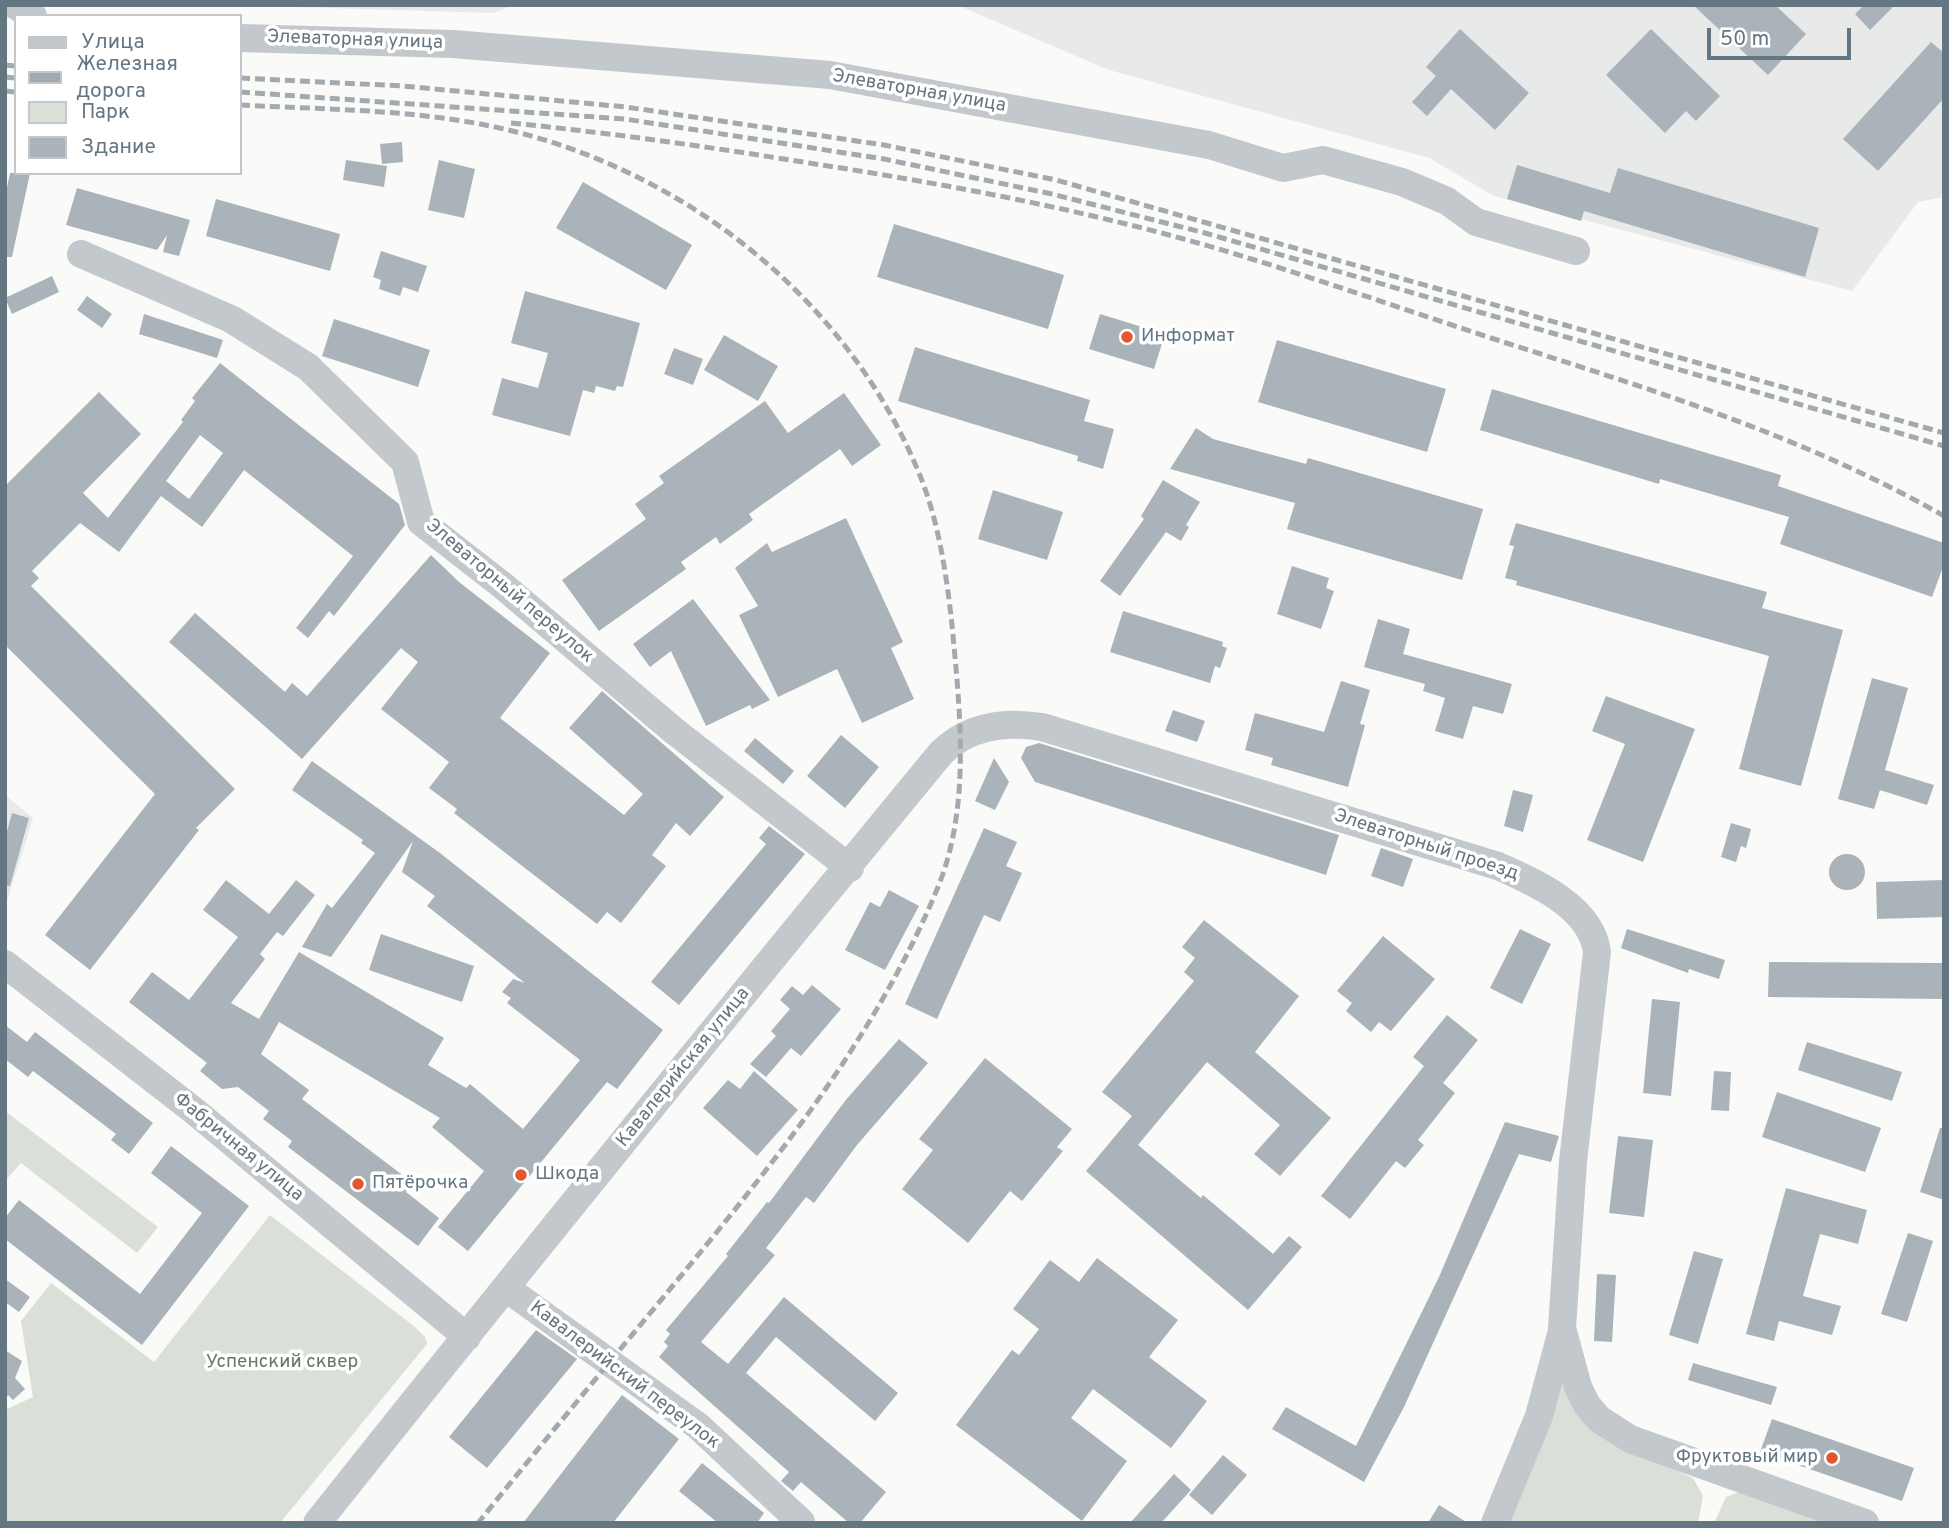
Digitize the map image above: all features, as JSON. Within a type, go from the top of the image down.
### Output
[{"type":"street","name":"Элеваторная улица","points":[[242,38],[453,44],[830,75],[1209,145],[1283,168],[1323,160],[1402,182],[1447,201],[1476,222],[1576,251]]},
{"type":"street","name":"Элеваторный переулок","points":[[81,254],[232,319],[308,368],[405,462],[421,522],[502,585],[673,730],[850,867]]},
{"type":"street","name":"Элеваторный проезд","points":[[985,727],[1005,723],[1042,727],[1498,866],[1540,887],[1582,919],[1592,934],[1597,952],[1573,1161],[1562,1328],[1578,1387],[1587,1405],[1599,1419],[1630,1439],[1865,1523]]},
{"type":"street","name":"Кавалерийская улица","points":[[317,1523],[706,1038],[850,867],[941,753],[959,739],[985,727]]},
{"type":"street","name":"Фабричная улица","points":[[5,964],[193,1110],[467,1337]]},
{"type":"street","name":"Кавалерийский переулок","points":[[506,1288],[698,1426],[801,1522]]},
{"type":"street","points":[[1495,1523],[1539,1416],[1562,1328]]},
{"type":"shaded area","points":[[230,5],[513,5],[494,13]]},
{"type":"shaded area","points":[[957,5],[1944,5],[1944,197],[1918,202],[1852,291],[1494,196],[1429,158],[1109,70]]},
{"type":"shaded area","points":[[5,795],[33,818],[5,908]]},
{"type":"green space","points":[[5,1111],[158,1227],[137,1253],[21,1163],[5,1181]]},
{"type":"green space","name":"Успенский сквер","points":[[270,1215],[415,1327],[425,1337],[427,1344],[280,1523],[5,1523],[5,1410],[33,1397],[21,1321],[51,1283],[154,1362]]},
{"type":"green space","points":[[1563,1377],[1596,1433],[1693,1478],[1703,1496],[1698,1523],[1507,1523]]},
{"type":"green space","points":[[1742,1491],[1827,1523],[1714,1523],[1726,1497]]},
{"type":"building","points":[[1693,5],[1775,5],[1806,34],[1768,75]]},
{"type":"building","points":[[1864,5],[1895,5],[1870,30],[1855,14]]},
{"type":"building","points":[[1460,29],[1529,93],[1495,130],[1451,89],[1427,116],[1412,102],[1436,76],[1426,67]]},
{"type":"building","points":[[1651,29],[1720,96],[1696,121],[1686,111],[1665,133],[1606,75]]},
{"type":"building","points":[[1931,42],[1944,53],[1944,98],[1878,171],[1843,139]]},
{"type":"building","points":[[402,142],[403,162],[382,164],[380,144]]},
{"type":"building","points":[[346,160],[387,166],[384,187],[343,180]]},
{"type":"building","points":[[439,160],[475,169],[464,218],[428,210]]},
{"type":"building","points":[[1517,165],[1610,193],[1618,168],[1819,228],[1805,277],[1584,211],[1581,221],[1507,199]]},
{"type":"building","points":[[10,173],[30,175],[12,257],[5,257],[5,197]]},
{"type":"building","points":[[583,182],[692,245],[666,290],[556,228]]},
{"type":"building","points":[[77,188],[190,220],[179,256],[163,252],[167,235],[157,250],[66,225]]},
{"type":"building","points":[[216,199],[340,234],[330,271],[206,236]]},
{"type":"building","points":[[894,224],[1064,275],[1048,329],[877,277]]},
{"type":"building","points":[[381,251],[427,266],[418,292],[403,287],[400,296],[379,289],[381,280],[373,277]]},
{"type":"building","points":[[52,276],[59,292],[12,314],[5,298]]},
{"type":"building","points":[[525,291],[640,323],[623,387],[617,386],[615,391],[596,386],[594,393],[583,390],[570,436],[492,415],[502,378],[538,388],[548,353],[511,343]]},
{"type":"building","points":[[87,296],[112,314],[102,328],[77,310]]},
{"type":"building","points":[[144,314],[223,340],[217,358],[139,334]]},
{"type":"building","points":[[1100,314],[1165,334],[1154,369],[1089,349]]},
{"type":"building","points":[[334,319],[430,350],[418,387],[322,356]]},
{"type":"building","points":[[724,335],[778,366],[758,401],[704,370]]},
{"type":"building","points":[[1277,340],[1446,389],[1427,452],[1258,402]]},
{"type":"building","points":[[915,347],[1090,400],[1084,421],[1114,429],[1103,469],[1077,461],[1078,456],[898,401]]},
{"type":"building","points":[[674,348],[703,359],[693,385],[664,374]]},
{"type":"building","points":[[220,363],[399,504],[405,525],[334,616],[329,611],[308,638],[296,628],[353,556],[244,470],[202,527],[161,496],[119,552],[80,523],[32,571],[39,578],[31,586],[235,789],[196,828],[199,830],[90,970],[45,935],[155,794],[5,645],[5,486],[99,392],[141,434],[83,493],[108,518],[183,422],[181,420],[195,401],[192,398]],"holes":[[[200,435],[223,453],[189,499],[166,481]]]},
{"type":"building","points":[[1492,389],[1781,475],[1778,486],[1944,543],[1944,564],[1932,597],[1780,544],[1789,517],[1660,479],[1659,484],[1480,430]]},
{"type":"building","points":[[844,393],[881,445],[852,466],[840,449],[749,514],[753,520],[720,544],[716,537],[681,562],[686,569],[599,631],[562,580],[646,519],[635,504],[664,483],[659,476],[765,401],[788,433]]},
{"type":"building","points":[[1196,428],[1213,439],[1306,464],[1308,458],[1483,509],[1462,580],[1287,529],[1295,503],[1170,469]]},
{"type":"building","points":[[1163,480],[1200,502],[1186,525],[1189,527],[1181,541],[1166,532],[1120,596],[1100,581],[1144,519],[1141,516]]},
{"type":"building","points":[[993,490],[1063,512],[1047,560],[978,539]]},
{"type":"building","points":[[846,518],[903,642],[891,648],[914,699],[862,723],[837,669],[778,697],[739,615],[758,606],[735,568],[767,543],[772,552]]},
{"type":"building","points":[[1516,523],[1767,592],[1762,608],[1843,630],[1801,786],[1739,769],[1769,656],[1516,585],[1517,581],[1505,578],[1514,546],[1509,545]]},
{"type":"building","points":[[431,555],[459,582],[550,653],[500,718],[624,815],[643,794],[569,728],[602,691],[724,797],[690,836],[676,823],[652,855],[666,866],[621,923],[607,912],[597,924],[454,813],[457,809],[429,788],[449,762],[381,709],[418,662],[401,648],[302,759],[169,642],[195,613],[285,692],[292,683],[307,696]]},
{"type":"building","points":[[1292,566],[1329,578],[1326,588],[1334,591],[1321,629],[1277,614]]},
{"type":"building","points":[[693,599],[770,700],[752,709],[750,705],[706,726],[671,651],[650,667],[633,644]]},
{"type":"building","points":[[1123,611],[1223,642],[1222,646],[1227,648],[1220,668],[1215,666],[1210,683],[1110,652]]},
{"type":"building","points":[[1378,619],[1410,629],[1403,654],[1512,684],[1503,714],[1473,706],[1463,739],[1435,731],[1445,698],[1423,691],[1425,684],[1364,667]]},
{"type":"building","points":[[1872,678],[1908,688],[1885,770],[1934,785],[1927,805],[1880,790],[1874,809],[1838,799]]},
{"type":"building","points":[[1341,681],[1370,690],[1360,724],[1365,725],[1348,787],[1271,765],[1273,758],[1245,750],[1255,713],[1324,732]]},
{"type":"building","points":[[1606,696],[1695,729],[1643,862],[1587,840],[1625,744],[1592,731]]},
{"type":"building","points":[[1173,710],[1205,721],[1197,742],[1165,731]]},
{"type":"building","points":[[841,735],[879,767],[845,808],[807,776]]},
{"type":"building","points":[[755,738],[794,771],[783,784],[744,751]]},
{"type":"building","points":[[1039,743],[1339,835],[1326,875],[1035,782],[1021,758],[1026,747]]},
{"type":"building","points":[[994,758],[1009,782],[995,810],[975,801]]},
{"type":"building","points":[[312,761],[440,853],[663,1030],[617,1089],[607,1082],[468,1251],[438,1227],[484,1171],[432,1127],[440,1118],[279,1022],[261,1054],[309,1090],[302,1099],[413,1183],[406,1192],[439,1218],[418,1246],[288,1147],[292,1141],[263,1119],[269,1111],[238,1087],[222,1089],[200,1071],[207,1063],[129,1002],[152,972],[189,1000],[238,937],[203,910],[226,880],[269,914],[296,880],[315,895],[283,936],[277,932],[260,954],[265,959],[231,1003],[259,1019],[299,952],[444,1038],[428,1065],[466,1088],[470,1084],[523,1129],[580,1060],[507,1003],[511,998],[502,992],[513,979],[525,983],[427,906],[435,896],[402,872],[413,841],[331,957],[302,947],[327,904],[332,908],[375,853],[361,843],[363,840],[292,790]]},
{"type":"building","points":[[1513,790],[1533,795],[1523,832],[1504,826]]},
{"type":"building","points":[[12,813],[29,818],[10,886],[5,886],[5,839]]},
{"type":"building","points":[[1731,823],[1751,829],[1746,848],[1741,846],[1736,862],[1721,857]]},
{"type":"building","points":[[769,826],[805,854],[679,1005],[651,982],[766,844],[759,838]]},
{"type":"building","points":[[984,828],[1017,842],[1006,866],[1022,873],[1000,922],[984,915],[937,1019],[905,1004]]},
{"type":"building","points":[[1381,848],[1413,859],[1403,887],[1371,876]]},
{"type":"building","points":[[1847,854],[1860,859],[1865,872],[1860,885],[1847,890],[1834,885],[1829,872],[1834,859]]},
{"type":"building","points":[[1944,880],[1944,917],[1877,919],[1876,882]]},
{"type":"building","points":[[889,890],[919,906],[885,970],[845,950],[870,902],[880,907]]},
{"type":"building","points":[[1204,920],[1299,996],[1255,1052],[1331,1118],[1280,1176],[1254,1154],[1280,1125],[1207,1062],[1138,1145],[1273,1254],[1289,1236],[1302,1247],[1248,1310],[1086,1171],[1132,1116],[1102,1092],[1194,981],[1184,972],[1195,958],[1182,947]]},
{"type":"building","points":[[1520,929],[1551,944],[1522,1004],[1490,988]]},
{"type":"building","points":[[1627,929],[1725,960],[1719,979],[1689,969],[1688,973],[1621,948]]},
{"type":"building","points":[[381,934],[474,966],[462,1002],[369,970]]},
{"type":"building","points":[[1383,936],[1435,979],[1391,1031],[1379,1022],[1371,1032],[1346,1011],[1352,1003],[1337,991]]},
{"type":"building","points":[[1769,962],[1944,963],[1944,999],[1768,997]]},
{"type":"building","points":[[812,985],[841,1009],[801,1056],[791,1048],[766,1077],[750,1064],[776,1036],[771,1031],[790,1009],[780,1000],[792,986],[803,995]]},
{"type":"building","points":[[1652,999],[1680,1002],[1671,1096],[1643,1093]]},
{"type":"building","points":[[1447,1015],[1478,1040],[1443,1083],[1455,1093],[1418,1140],[1424,1145],[1405,1168],[1396,1161],[1350,1219],[1321,1196],[1424,1066],[1413,1057]]},
{"type":"building","points":[[5,1025],[27,1042],[35,1032],[153,1123],[129,1154],[111,1140],[116,1134],[33,1071],[28,1077],[5,1059]]},
{"type":"building","points":[[899,1039],[928,1063],[857,1145],[814,1203],[806,1197],[766,1248],[775,1255],[701,1342],[728,1364],[784,1297],[898,1393],[875,1421],[776,1337],[746,1373],[886,1492],[860,1523],[849,1523],[801,1482],[793,1491],[781,1481],[789,1472],[659,1357],[668,1346],[664,1342],[670,1334],[666,1330],[728,1256],[726,1254],[767,1202],[769,1203],[845,1101]]},
{"type":"building","points":[[1807,1042],[1902,1072],[1892,1101],[1798,1070]]},
{"type":"building","points":[[985,1058],[1072,1129],[1057,1147],[1063,1151],[1022,1201],[1010,1191],[968,1243],[902,1189],[933,1150],[919,1139]]},
{"type":"building","points":[[754,1071],[798,1110],[757,1156],[703,1108],[728,1080],[740,1089]]},
{"type":"building","points":[[1714,1071],[1731,1072],[1729,1111],[1711,1110]]},
{"type":"building","points":[[1777,1092],[1881,1128],[1865,1172],[1762,1137]]},
{"type":"building","points":[[1505,1122],[1559,1136],[1551,1162],[1519,1154],[1404,1407],[1364,1482],[1272,1429],[1286,1407],[1356,1446],[1439,1277]]},
{"type":"building","points":[[1940,1128],[1944,1128],[1944,1200],[1920,1192]]},
{"type":"building","points":[[1618,1136],[1653,1140],[1644,1217],[1609,1213]]},
{"type":"building","points":[[171,1146],[249,1206],[142,1345],[5,1239],[5,1218],[19,1200],[140,1294],[202,1213],[151,1173]]},
{"type":"building","points":[[1786,1188],[1867,1210],[1858,1244],[1820,1234],[1803,1296],[1841,1306],[1832,1335],[1779,1321],[1774,1341],[1746,1334]]},
{"type":"building","points":[[1908,1233],[1933,1241],[1907,1322],[1881,1314]]},
{"type":"building","points":[[1694,1251],[1723,1259],[1698,1344],[1669,1335]]},
{"type":"building","points":[[1097,1258],[1178,1320],[1149,1357],[1207,1401],[1171,1448],[1093,1389],[1071,1418],[1127,1461],[1082,1521],[956,1425],[1012,1350],[1019,1355],[1039,1329],[1013,1309],[1050,1260],[1079,1282]]},
{"type":"building","points":[[1597,1274],[1616,1275],[1612,1342],[1594,1341]]},
{"type":"building","points":[[5,1279],[30,1297],[19,1312],[5,1302]]},
{"type":"building","points":[[536,1330],[577,1359],[487,1468],[449,1437]]},
{"type":"building","points":[[5,1350],[22,1361],[15,1378],[25,1389],[13,1400],[8,1395],[5,1400]]},
{"type":"building","points":[[1693,1363],[1777,1387],[1771,1405],[1688,1380]]},
{"type":"building","points":[[622,1395],[679,1439],[613,1523],[523,1523]]},
{"type":"building","name":"Фруктовый мир","points":[[1772,1419],[1914,1468],[1902,1501],[1760,1452]]},
{"type":"building","points":[[1223,1455],[1247,1475],[1212,1515],[1189,1495]]},
{"type":"building","points":[[702,1463],[764,1513],[757,1523],[718,1523],[679,1491]]},
{"type":"building","points":[[1174,1474],[1191,1490],[1161,1523],[1130,1523]]},
{"type":"building","points":[[1439,1505],[1468,1523],[1428,1523]]},
{"type":"railway","points":[[5,65],[14,66]]},
{"type":"railway","points":[[5,77],[14,78]]},
{"type":"railway","points":[[242,78],[403,86],[626,107],[884,145],[1056,180],[1944,433]]},
{"type":"railway","points":[[5,91],[14,92]]},
{"type":"railway","points":[[242,92],[625,119],[884,159],[1052,194],[1205,233],[1944,446]]},
{"type":"railway","points":[[242,105],[418,115],[524,134],[587,155],[648,182],[705,216],[758,256],[806,301],[849,351],[886,407],[916,466],[930,504],[944,564],[958,690],[959,791],[948,856],[938,887],[912,943],[852,1050],[781,1150],[744,1199],[478,1523]]},
{"type":"railway","points":[[511,123],[698,146],[907,179],[1053,207],[1198,243],[1722,415],[1835,461],[1944,516]]},
{"type":"place","name":"Информат","points":[[1127,337]]},
{"type":"place","name":"Шкода","points":[[521,1175]]},
{"type":"place","name":"Пятёрочка","points":[[358,1184]]},
{"type":"place","name":"Фруктовый мир","points":[[1832,1458]]}]
